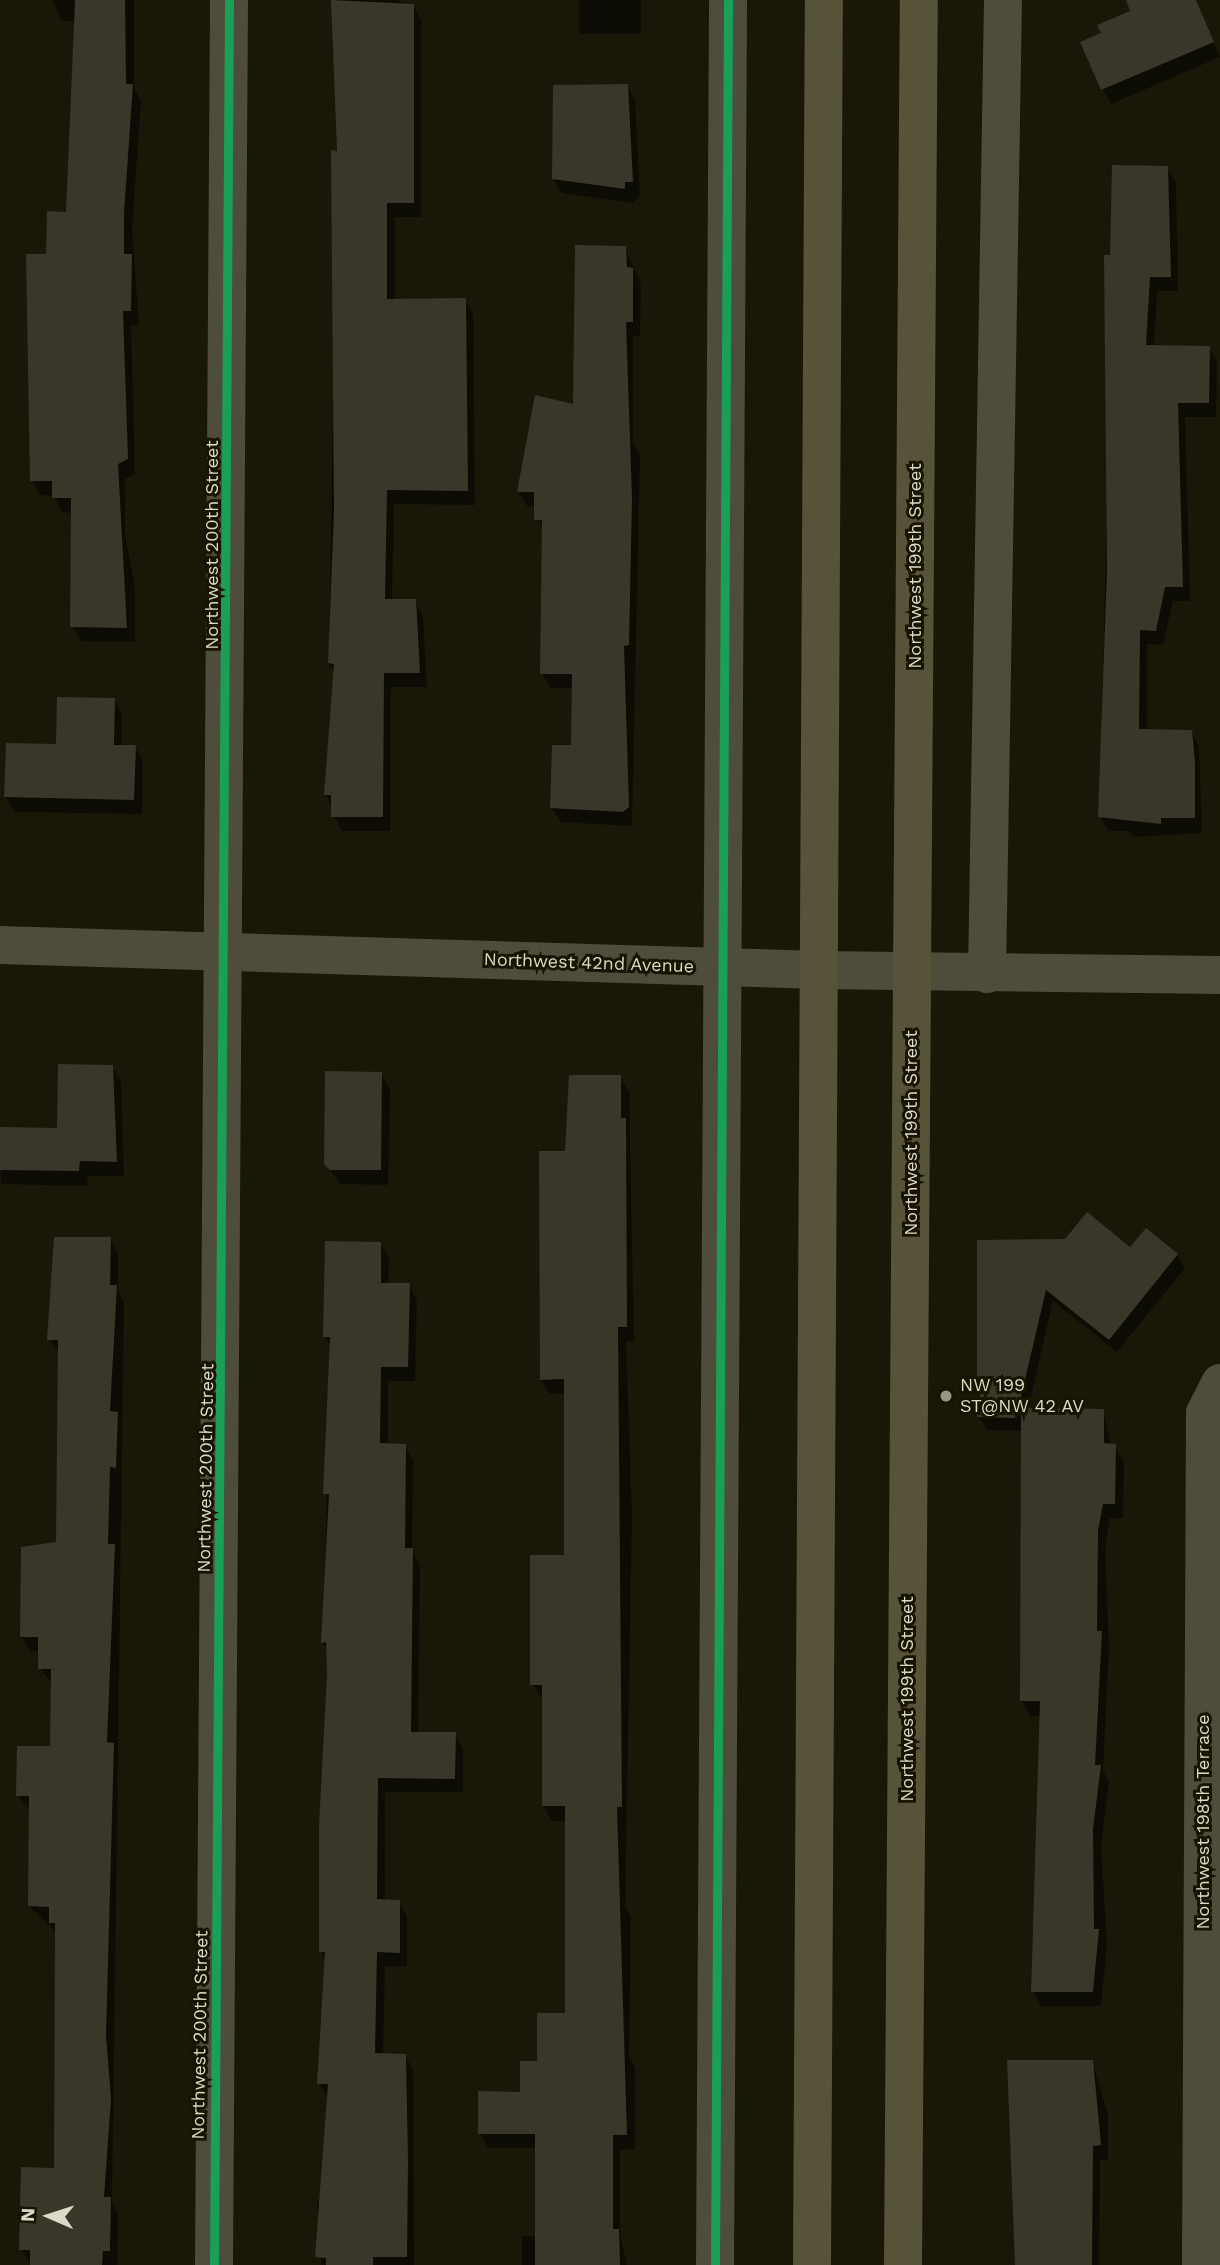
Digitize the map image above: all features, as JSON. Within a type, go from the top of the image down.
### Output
[{"type":"main road","points":[[812,2265],[824,0]]},
{"type":"main road","name":"Northwest 199th Street","points":[[903,2265],[919,0]]},
{"type":"street","name":"Northwest 200th Street","points":[[214,2265],[227,949],[229,0]]},
{"type":"street","points":[[715,2265],[728,0]]},
{"type":"street","points":[[987,974],[1003,0]]},
{"type":"street","name":"Northwest 42nd Avenue","points":[[0,945],[227,949],[912,973],[1220,975]]},
{"type":"street","name":"Northwest 198th Terrace","points":[[1201,2265],[1205,1413],[1220,1383]]},
{"type":"building","points":[[75,0],[125,0],[126,84],[133,84],[124,213],[124,254],[132,254],[131,311],[123,311],[128,459],[118,464],[127,628],[70,627],[71,498],[52,498],[52,481],[30,481],[26,254],[46,254],[47,211],[66,212]]},
{"type":"building","points":[[331,0],[414,4],[414,203],[387,203],[387,299],[466,298],[468,491],[387,490],[385,599],[416,599],[420,673],[384,673],[383,817],[331,817],[331,795],[324,795],[334,664],[328,663],[334,511],[331,150],[337,151]]},
{"type":"building","points":[[1126,0],[1196,0],[1214,42],[1101,90],[1080,42],[1101,33],[1097,25],[1130,11]]},
{"type":"building","points":[[628,84],[633,182],[625,182],[625,189],[552,179],[553,85]]},
{"type":"building","points":[[1112,165],[1168,166],[1171,277],[1150,277],[1146,345],[1210,346],[1209,403],[1178,403],[1183,587],[1165,587],[1156,631],[1140,630],[1139,729],[1192,730],[1195,818],[1161,818],[1161,824],[1098,817],[1107,570],[1104,255],[1110,255]]},
{"type":"building","points":[[575,245],[626,246],[627,267],[633,268],[633,322],[626,322],[632,499],[629,645],[624,646],[629,807],[623,812],[550,808],[552,745],[571,745],[572,674],[540,674],[542,520],[534,520],[534,492],[517,492],[535,395],[573,404]]},
{"type":"building","points":[[57,697],[115,698],[114,745],[136,745],[134,800],[4,797],[6,743],[56,744]]},
{"type":"building","points":[[58,1064],[113,1065],[117,1162],[80,1161],[79,1171],[0,1170],[0,1127],[57,1128]]},
{"type":"building","points":[[325,1071],[382,1072],[381,1170],[330,1170],[324,1164]]},
{"type":"building","points":[[569,1075],[621,1075],[621,1118],[626,1118],[627,1327],[618,1327],[622,1807],[617,1807],[627,2135],[613,2135],[613,2229],[619,2229],[620,2265],[535,2265],[535,2134],[478,2134],[478,2091],[520,2092],[520,2061],[537,2061],[537,2013],[565,2013],[565,1806],[542,1806],[542,1685],[530,1685],[530,1555],[564,1555],[564,1379],[540,1380],[539,1151],[565,1151]]},
{"type":"building","points":[[1087,1212],[1130,1247],[1146,1228],[1178,1254],[1109,1340],[1046,1290],[1016,1418],[977,1417],[977,1240],[1065,1239]]},
{"type":"building","points":[[54,1237],[111,1237],[110,1285],[117,1285],[110,1411],[118,1412],[116,1468],[110,1467],[108,1544],[115,1544],[107,1742],[114,1743],[106,2035],[111,2099],[104,2197],[111,2197],[110,2251],[103,2251],[102,2265],[30,2265],[30,2250],[19,2250],[21,2167],[54,2168],[55,1923],[49,1923],[49,1907],[28,1906],[29,1796],[16,1796],[17,1746],[50,1746],[51,1669],[38,1669],[38,1637],[20,1637],[21,1547],[56,1542],[58,1340],[47,1340]]},
{"type":"building","points":[[325,1241],[381,1242],[381,1283],[410,1283],[408,1367],[381,1367],[380,1443],[406,1444],[405,1548],[413,1548],[411,1732],[456,1732],[455,1779],[378,1778],[377,1899],[400,1900],[400,1953],[377,1952],[375,2053],[406,2054],[408,2161],[407,2257],[373,2257],[373,2265],[326,2265],[326,2258],[315,2257],[328,2084],[317,2084],[325,1952],[319,1952],[319,1826],[327,1674],[326,1642],[321,1643],[329,1494],[323,1494],[330,1337],[323,1337]]},
{"type":"building","points":[[1021,1408],[1104,1409],[1104,1443],[1116,1444],[1115,1504],[1103,1504],[1098,1531],[1097,1631],[1102,1631],[1095,1765],[1101,1765],[1093,1829],[1094,1929],[1099,1929],[1093,1992],[1031,1992],[1040,1701],[1020,1701]]},
{"type":"building","points":[[1007,2060],[1093,2060],[1101,2145],[1093,2146],[1092,2265],[1015,2265]]},
{"type":"cycle path","points":[[214,2265],[229,0]]},
{"type":"cycle path","points":[[715,2265],[728,0]]},
{"type":"place","name":"NW 199 ST@NW 42 AV","points":[[946,1396]]}]
